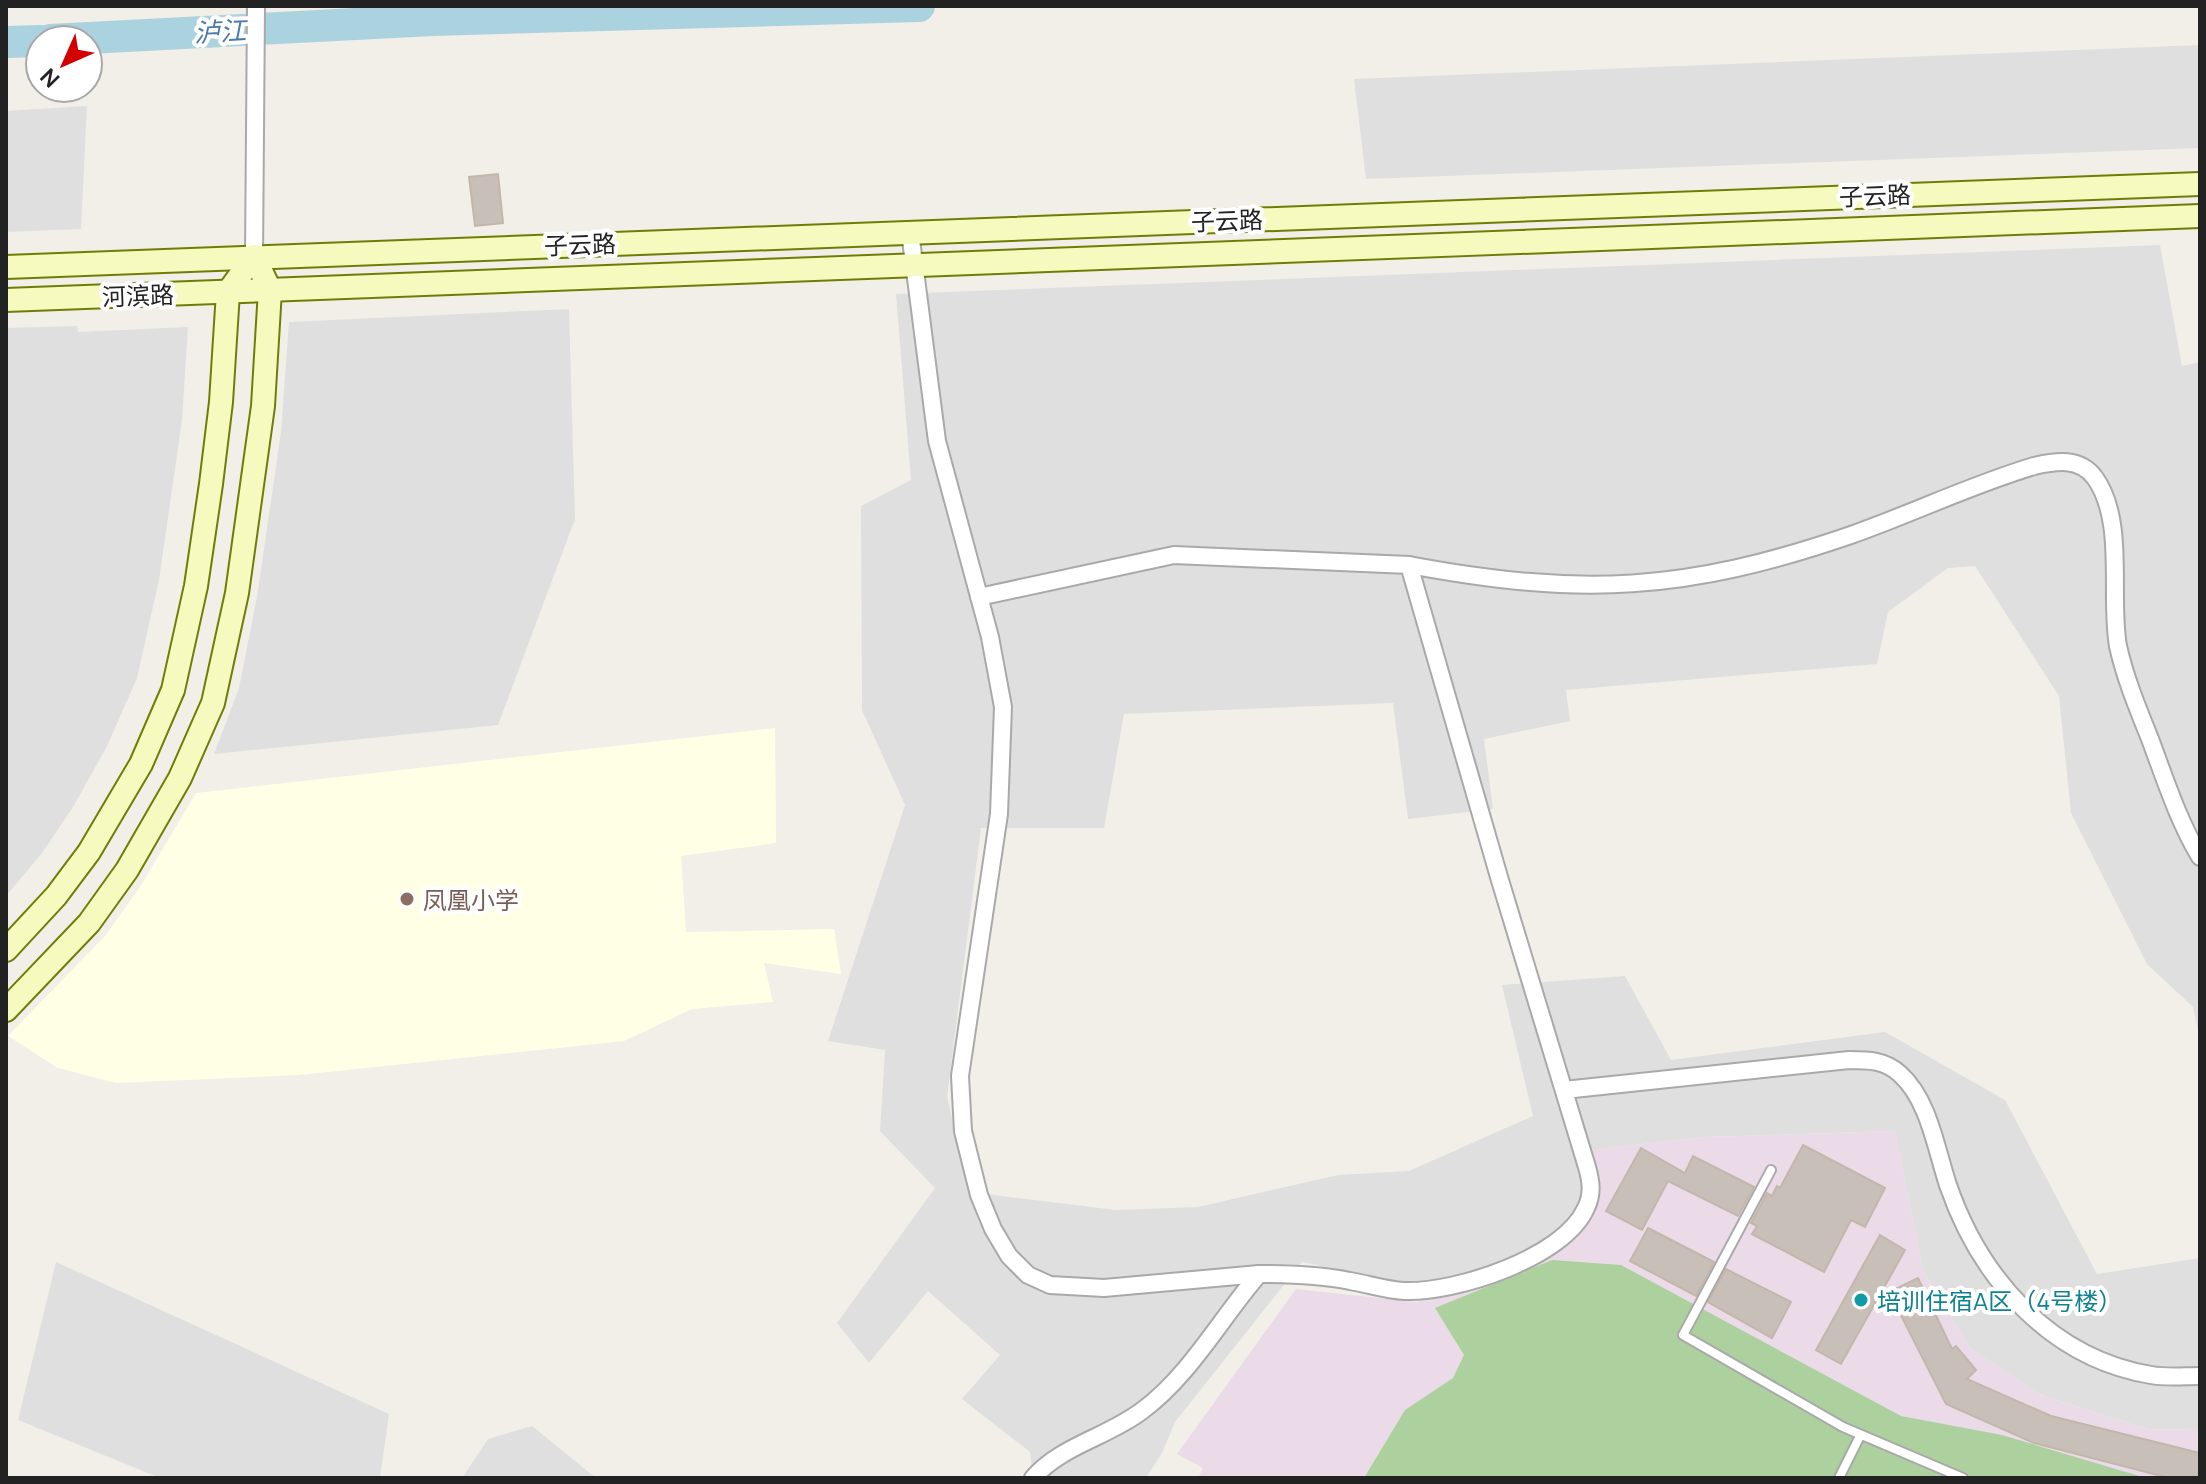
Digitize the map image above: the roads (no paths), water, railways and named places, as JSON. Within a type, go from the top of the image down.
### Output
[{"type":"main road","name":"子云路","points":[[254,256],[2200,184]]},
{"type":"main road","name":"子云路","points":[[270,290],[2200,216]]},
{"type":"main road","name":"河滨路","points":[[6,267],[254,256]]},
{"type":"main road","points":[[6,950],[56,896],[105,827],[141,764],[173,690],[196,586],[211,484],[221,402],[228,292],[254,256],[270,290],[259,445],[237,593],[213,703],[180,778],[127,870],[89,923],[6,1010]]},
{"type":"main road","name":"河滨路","points":[[6,300],[270,290]]},
{"type":"street","points":[[254,256],[258,147],[256,6]]},
{"type":"street","points":[[910,232],[937,441],[998,675],[1003,756],[999,814],[962,1051],[960,1104],[970,1161],[987,1215],[1001,1244],[1018,1267],[1050,1285],[1104,1288],[1259,1274],[1320,1276],[1394,1289],[1427,1290],[1481,1278],[1553,1244],[1578,1222],[1590,1198],[1587,1167],[1409,565]]},
{"type":"street","points":[[979,597],[1174,555],[1409,565],[1557,585],[1616,587],[1674,582],[1737,570],[1812,548],[2034,466],[2053,462],[2079,465],[2096,479],[2110,514],[2116,629],[2125,671],[2178,814],[2200,857]]},
{"type":"street","points":[[1564,1090],[1849,1060],[1882,1062],[1901,1074],[1918,1099],[1969,1237],[2022,1309],[2059,1338],[2107,1362],[2155,1376],[2200,1376]]},
{"type":"street","points":[[1033,1478],[1057,1457],[1130,1420],[1160,1396],[1259,1274]]},
{"type":"lane","points":[[1771,1170],[1683,1335],[1860,1436],[1963,1478]]},
{"type":"lane","points":[[1839,1478],[1860,1436]]},
{"type":"waterway","name":"泸江","points":[[104,37],[433,20],[919,6]]},
{"type":"waterway","name":"泸江","points":[[6,42],[24,41]]},
{"type":"place","name":"凤凰小学","points":[[407,899]]},
{"type":"place","name":"培训住宿A区（4号楼）","points":[[1861,1300]]}]
